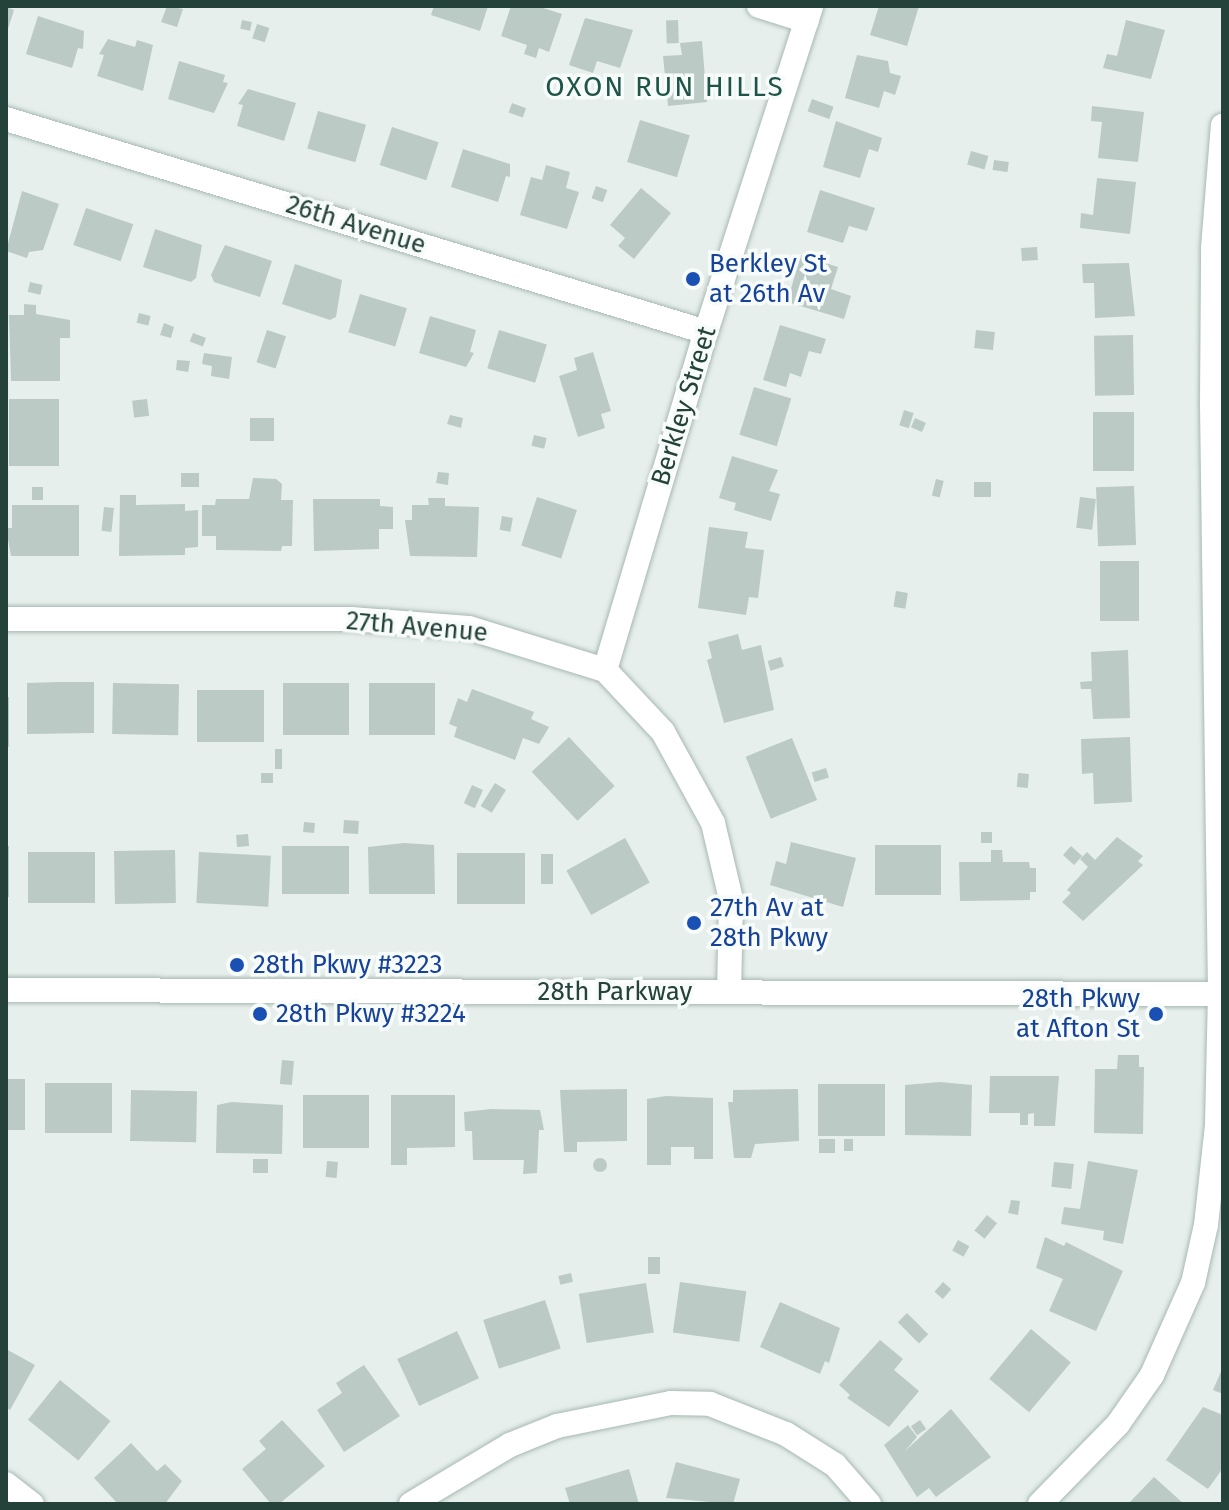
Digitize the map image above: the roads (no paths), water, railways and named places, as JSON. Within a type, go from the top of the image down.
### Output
[{"type":"street","points":[[759,6],[809,13]]},
{"type":"street","name":"Berkley Street","points":[[605,670],[706,332],[809,13]]},
{"type":"street","name":"26th Avenue","points":[[6,119],[706,332]]},
{"type":"street","points":[[1040,1504],[1118,1424],[1152,1375],[1193,1283],[1206,1225],[1217,1125],[1222,994],[1212,404],[1214,233],[1223,125]]},
{"type":"street","name":"27th Avenue","points":[[6,619],[351,619],[469,628],[605,670],[663,732],[713,823],[731,899],[729,992]]},
{"type":"street","name":"28th Parkway","points":[[6,990],[1222,994]]},
{"type":"street","points":[[411,1504],[510,1445],[557,1426],[671,1403],[710,1404],[786,1434],[835,1465],[869,1504]]},
{"type":"street","points":[[6,1484],[32,1504]]},
{"type":"place","name":"Berkley St at 26th Av","points":[[693,279]]},
{"type":"place","name":"27th Av at 28th Pkwy","points":[[694,923]]},
{"type":"place","name":"28th Pkwy #3223","points":[[237,965]]},
{"type":"place","name":"28th Pkwy #3224","points":[[260,1014]]},
{"type":"place","name":"28th Pkwy at Afton St","points":[[1156,1014]]},
{"type":"district","name":"OXON RUN HILLS","points":[[665,87]]}]
